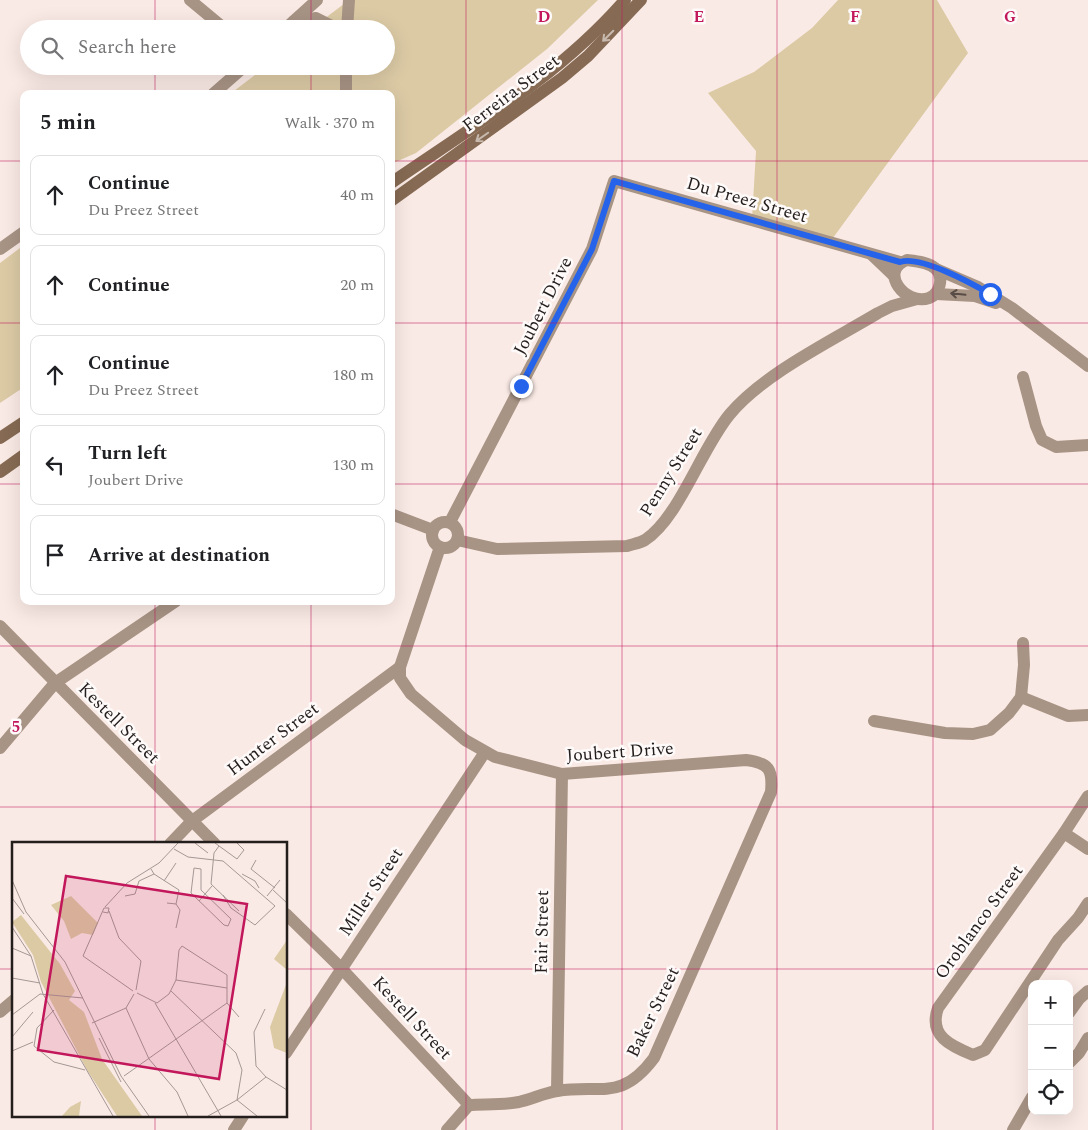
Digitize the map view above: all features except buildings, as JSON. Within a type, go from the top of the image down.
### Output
[{"type":"main road","name":"Ferreira Street","points":[[395,178],[546,75],[581,46],[625,0]]},
{"type":"main road","name":"Ferreira Street","points":[[395,197],[562,78],[618,27],[641,0]]},
{"type":"main road","points":[[0,438],[20,425]]},
{"type":"main road","points":[[0,472],[20,459]]},
{"type":"street","points":[[190,0],[214,20]]},
{"type":"street","points":[[295,20],[317,0]]},
{"type":"street","points":[[347,20],[348,0]]},
{"type":"street","points":[[308,20],[316,18],[323,20]]},
{"type":"street","points":[[218,90],[235,75]]},
{"type":"street","points":[[346,75],[346,90]]},
{"type":"street","name":"Du Preez Street","points":[[614,181],[900,262]]},
{"type":"street","name":"Joubert Drive","points":[[450,522],[592,249],[614,181]]},
{"type":"street","points":[[0,249],[20,235]]},
{"type":"street","name":"Du Preez Street","points":[[870,253],[895,281]]},
{"type":"street","points":[[1012,308],[975,296],[936,294],[929,298],[917,299],[907,296],[895,281],[895,268],[900,262],[916,261],[978,287],[1012,308],[1088,366]]},
{"type":"street","points":[[936,268],[940,276],[940,284],[936,294]]},
{"type":"street","name":"Penny Street","points":[[878,313],[895,281]]},
{"type":"street","name":"Penny Street","points":[[457,540],[497,549],[627,546],[644,541],[656,531],[677,502],[709,443],[739,405],[759,386],[878,313],[892,306],[917,299]]},
{"type":"street","points":[[1023,377],[1036,426],[1042,440],[1056,447],[1088,445]]},
{"type":"street","points":[[395,516],[432,530]]},
{"type":"street","points":[[450,522],[458,532],[457,540],[452,546],[440,547],[434,542],[432,530],[438,523],[450,522]]},
{"type":"street","points":[[400,667],[440,547]]},
{"type":"street","points":[[0,748],[55,683],[170,605]]},
{"type":"street","name":"Kestell Street","points":[[0,626],[213,842]]},
{"type":"street","points":[[874,721],[945,733],[973,734],[990,730],[1009,713],[1021,697],[1024,665],[1023,643]]},
{"type":"street","name":"Joubert Drive","points":[[400,667],[400,678],[411,694],[465,740],[495,757],[562,774],[746,760],[760,762],[770,769]]},
{"type":"street","name":"Hunter Street","points":[[172,842],[192,821],[400,667]]},
{"type":"street","points":[[1021,697],[1068,716],[1088,715]]},
{"type":"street","name":"Miller Street","points":[[288,1050],[485,752]]},
{"type":"street","name":"Baker Street","points":[[469,1105],[519,1102],[557,1091],[606,1090],[641,1075],[654,1058],[771,792],[772,778],[770,769]]},
{"type":"street","name":"Fair Street","points":[[557,1091],[562,774]]},
{"type":"street","name":"Oroblanco Street","points":[[1088,796],[1064,833],[938,1008],[934,1019],[940,1036],[973,1055],[985,1050],[1058,940],[1078,918],[1088,903]]},
{"type":"street","points":[[1064,833],[1088,849]]},
{"type":"street","name":"Kestell Street","points":[[288,916],[341,968],[469,1105]]},
{"type":"street","points":[[1073,1007],[1088,991]]},
{"type":"street","points":[[0,1012],[12,1002]]},
{"type":"street","points":[[1073,1059],[1088,1038]]},
{"type":"street","points":[[1013,1130],[1028,1104]]},
{"type":"street","points":[[447,1130],[469,1105]]},
{"type":"street","points":[[234,1130],[242,1118]]},
{"type":"shaded area","points":[[349,0],[598,0],[547,49],[416,153],[395,162],[395,90],[235,90],[255,75],[395,75],[395,20],[323,20]]},
{"type":"shaded area","points":[[838,0],[937,0],[968,53],[830,242],[752,219],[756,151],[708,93],[754,72],[812,28]]},
{"type":"shaded area","points":[[20,248],[20,390],[0,403],[0,263]]},
{"type":"route","points":[[521,386],[592,249],[614,181],[900,262],[907,260],[928,264],[990,294]]}]
